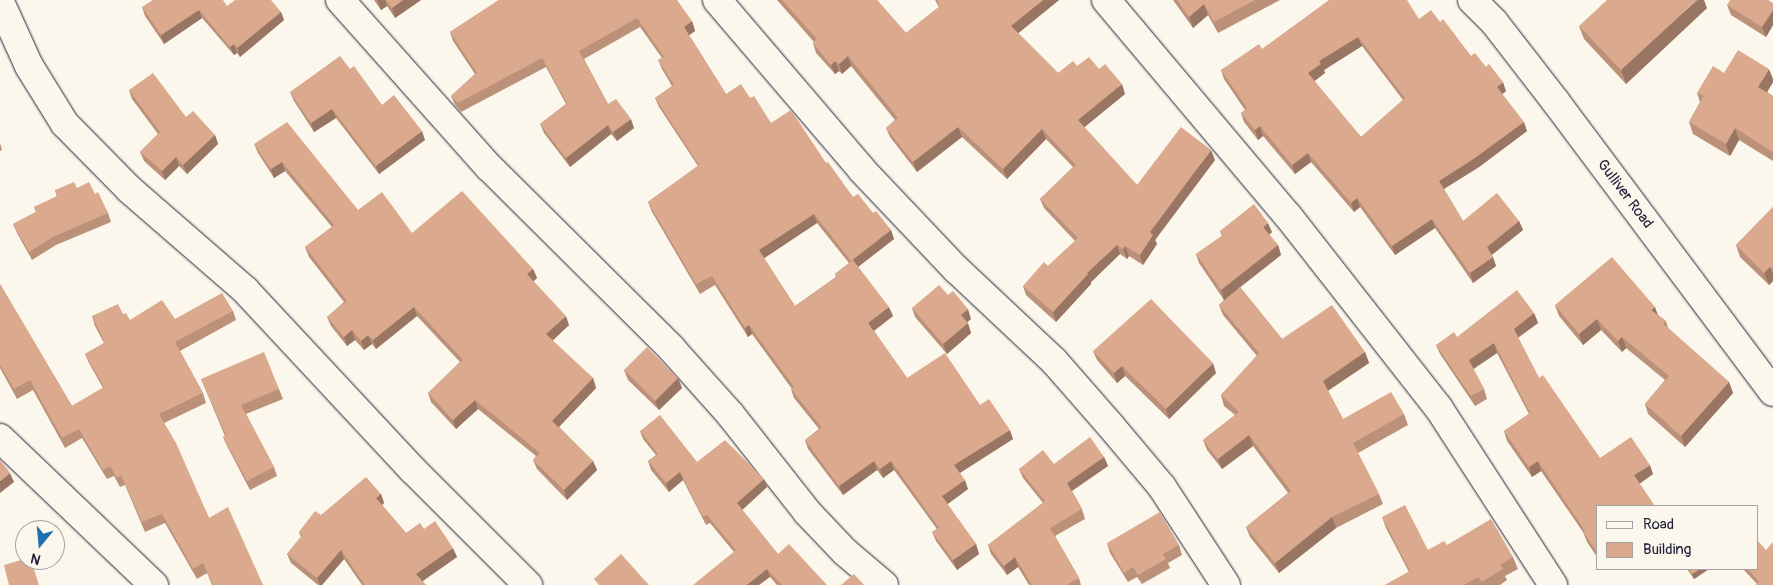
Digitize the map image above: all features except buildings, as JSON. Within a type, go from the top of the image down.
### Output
[{"type":"street","points":[[340,0],[489,167],[671,348],[730,414],[807,512],[845,552],[884,585]]},
{"type":"street","points":[[717,0],[869,177],[956,269],[1061,368],[1162,487],[1226,585]]},
{"type":"street","points":[[1106,0],[1288,216],[1438,407],[1553,585]]},
{"type":"street","name":"Gulliver Road","points":[[1472,0],[1494,22],[1556,102],[1773,392]]},
{"type":"street","points":[[0,2],[29,66],[65,124],[129,189],[245,290],[412,470],[528,585]]},
{"type":"street","points":[[0,438],[154,585]]}]
